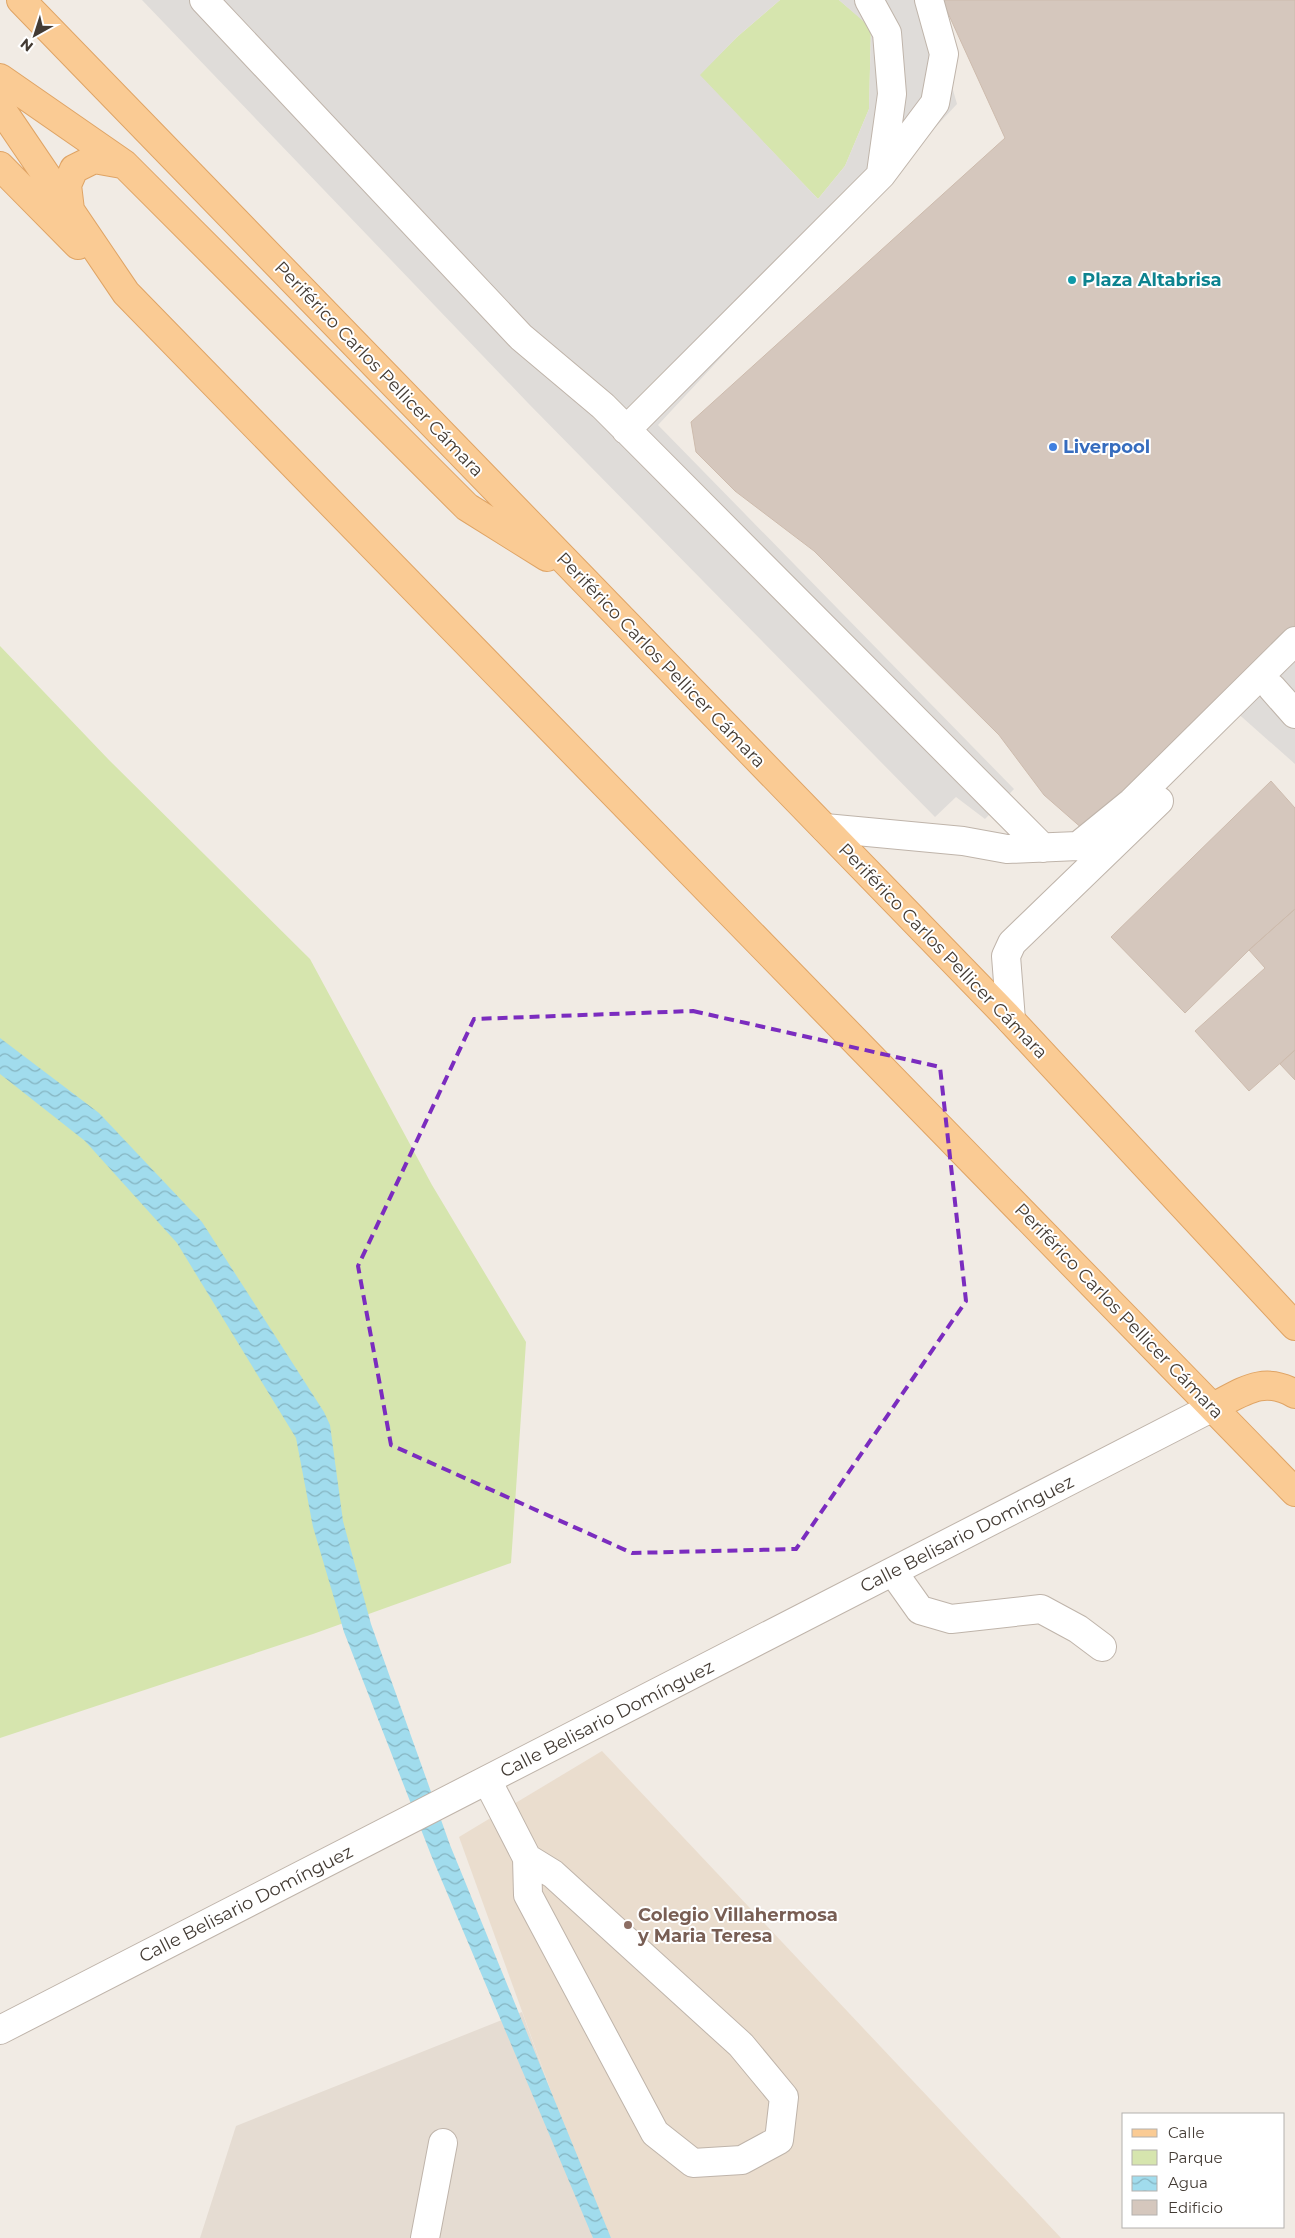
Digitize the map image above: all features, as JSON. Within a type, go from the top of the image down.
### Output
[{"type":"main road","name":"Periférico Carlos Pellicer Cámara","points":[[21,0],[1010,1020],[1295,1326]]},
{"type":"main road","points":[[0,78],[124,164],[467,507],[584,580]]},
{"type":"main road","name":"Periférico Carlos Pellicer Cámara","points":[[0,106],[126,293]]},
{"type":"main road","points":[[70,210],[67,185],[74,169],[94,159],[124,164]]},
{"type":"main road","name":"Periférico Carlos Pellicer Cámara","points":[[0,166],[1295,1492]]},
{"type":"main road","points":[[1213,1407],[1258,1385],[1270,1384],[1295,1394]]},
{"type":"street","points":[[204,0],[521,337],[603,406],[1043,848]]},
{"type":"street","points":[[868,0],[887,33],[892,85],[881,175]]},
{"type":"street","points":[[626,430],[881,175],[935,103],[944,54],[929,0]]},
{"type":"street","points":[[825,828],[963,841],[1007,849],[1078,846],[1132,802],[1295,641]]},
{"type":"street","points":[[1010,1020],[1006,956],[1012,943],[1295,666]]},
{"type":"street","points":[[1272,688],[1295,714]]},
{"type":"street","name":"Calle Belisario Domínguez","points":[[0,2030],[1213,1407]]},
{"type":"street","points":[[893,1572],[920,1610],[951,1619],[1041,1609],[1078,1630],[1102,1647]]},
{"type":"street","points":[[487,1780],[527,1858],[528,1895],[656,2133],[693,2163],[742,2160],[779,2140],[784,2097],[740,2045],[553,1874],[527,1858]]},
{"type":"street","points":[[425,2238],[443,2143]]},
{"type":"highlighted area","points":[[693,1011],[940,1067],[966,1301],[796,1549],[632,1553],[391,1445],[358,1266],[474,1019]]},
{"type":"shaded area","points":[[142,0],[780,0],[737,37],[700,75],[818,199],[845,166],[869,109],[871,28],[839,0],[927,0],[957,104],[658,425],[1014,789],[985,819],[956,797],[935,817],[528,403]]},
{"type":"shaded area","points":[[1295,652],[1295,764],[1234,710]]},
{"type":"shaded area","name":"Colegio Villahermosa y Maria Teresa","points":[[602,1751],[1061,2238],[604,2238],[459,1837]]},
{"type":"shaded area","points":[[522,2012],[604,2238],[200,2238],[236,2126]]},
{"type":"green space","points":[[780,0],[839,0],[871,27],[869,109],[845,166],[818,199],[699,75],[737,37]]},
{"type":"green space","points":[[0,646],[109,760],[310,959],[432,1185],[526,1342],[511,1563],[313,1634],[0,1738]]},
{"type":"water","points":[[0,1038],[99,1113],[202,1222],[324,1412],[330,1425],[343,1521],[371,1624],[450,1845],[611,2238],[593,2238],[431,1855],[344,1632],[313,1527],[296,1438],[177,1243],[85,1141],[0,1074]]},
{"type":"building","name":"Plaza Altabrisa","points":[[942,0],[1295,0],[1295,631],[1084,830],[1044,795],[999,735],[814,551],[735,491],[696,452],[691,422],[1005,138]]},
{"type":"building","points":[[1271,781],[1295,808],[1295,909],[1249,950],[1185,1013],[1111,937]]},
{"type":"building","points":[[1295,909],[1295,1050],[1249,1091],[1195,1031],[1265,968],[1249,950]]},
{"type":"building","points":[[1295,1050],[1295,1080],[1280,1064]]},
{"type":"place","name":"Plaza Altabrisa","points":[[1072,280]]},
{"type":"place","name":"Liverpool","points":[[1053,447]]},
{"type":"place","name":"Colegio Villahermosa y Maria Teresa","points":[[628,1925]]}]
